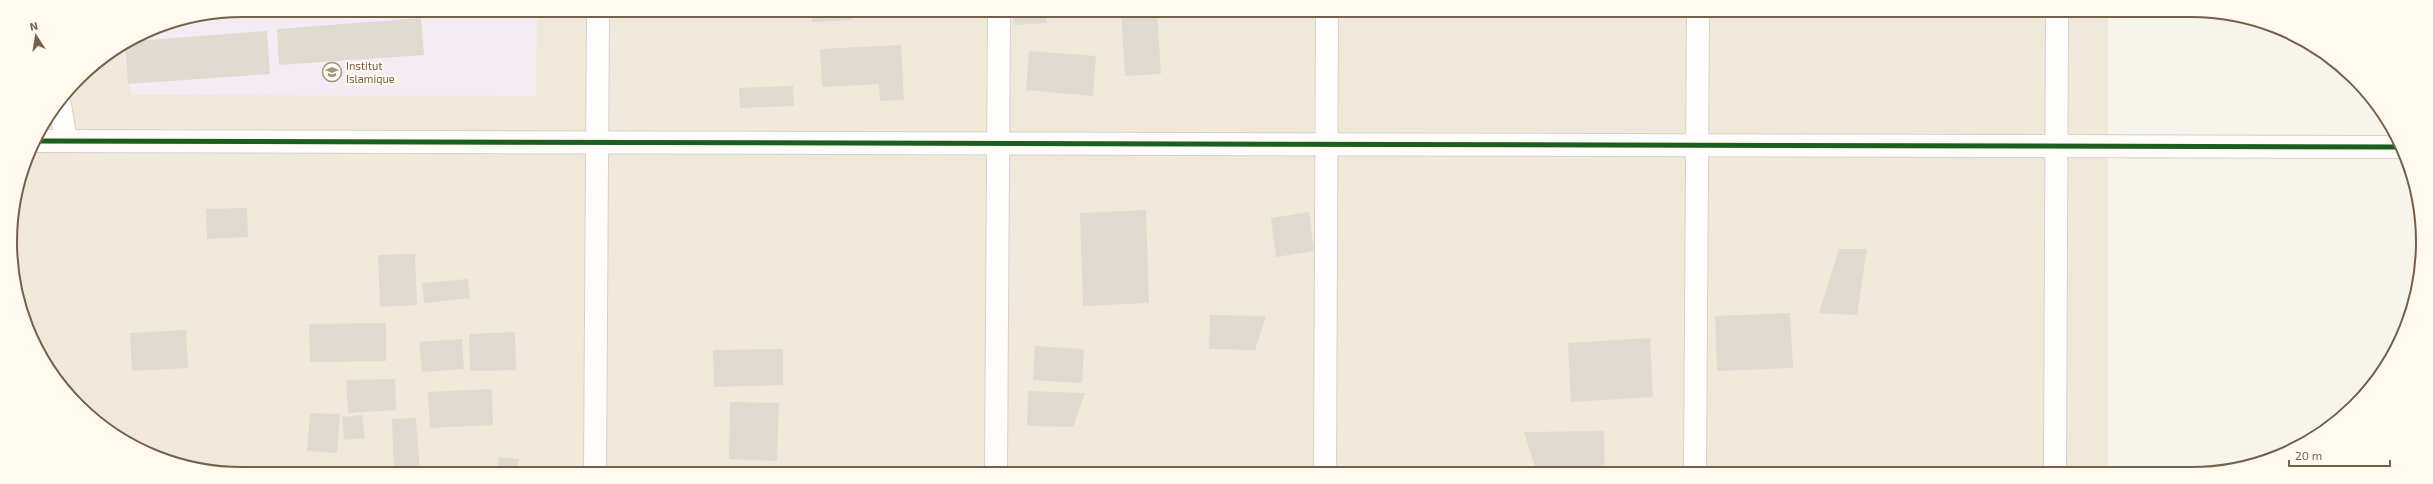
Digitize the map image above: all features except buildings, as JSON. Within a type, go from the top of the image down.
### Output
[{"type":"street","points":[[595,467],[598,17]]},
{"type":"street","points":[[996,467],[999,17]]},
{"type":"street","points":[[1325,467],[1327,17]]},
{"type":"street","points":[[1695,467],[1698,17]]},
{"type":"street","points":[[2055,467],[2057,17]]},
{"type":"street","points":[[61,109],[66,141]]},
{"type":"street","points":[[41,141],[2395,147]]},
{"type":"shaded area","points":[[227,17],[2108,17],[2108,467],[227,467],[198,463],[170,455],[142,444],[105,421],[83,401],[63,379],[40,342],[29,314],[21,286],[17,257],[17,227],[21,198],[29,170],[40,142],[63,105],[83,83],[105,63],[142,40],[170,29],[198,21]]},
{"type":"shaded area","name":"Institut Islamique","points":[[227,17],[537,17],[536,96],[132,95],[123,51],[156,34],[198,21]]},
{"type":"cycle path","points":[[41,141],[2395,147]]},
{"type":"place","name":"Institut Islamique","points":[[332,72]]}]
